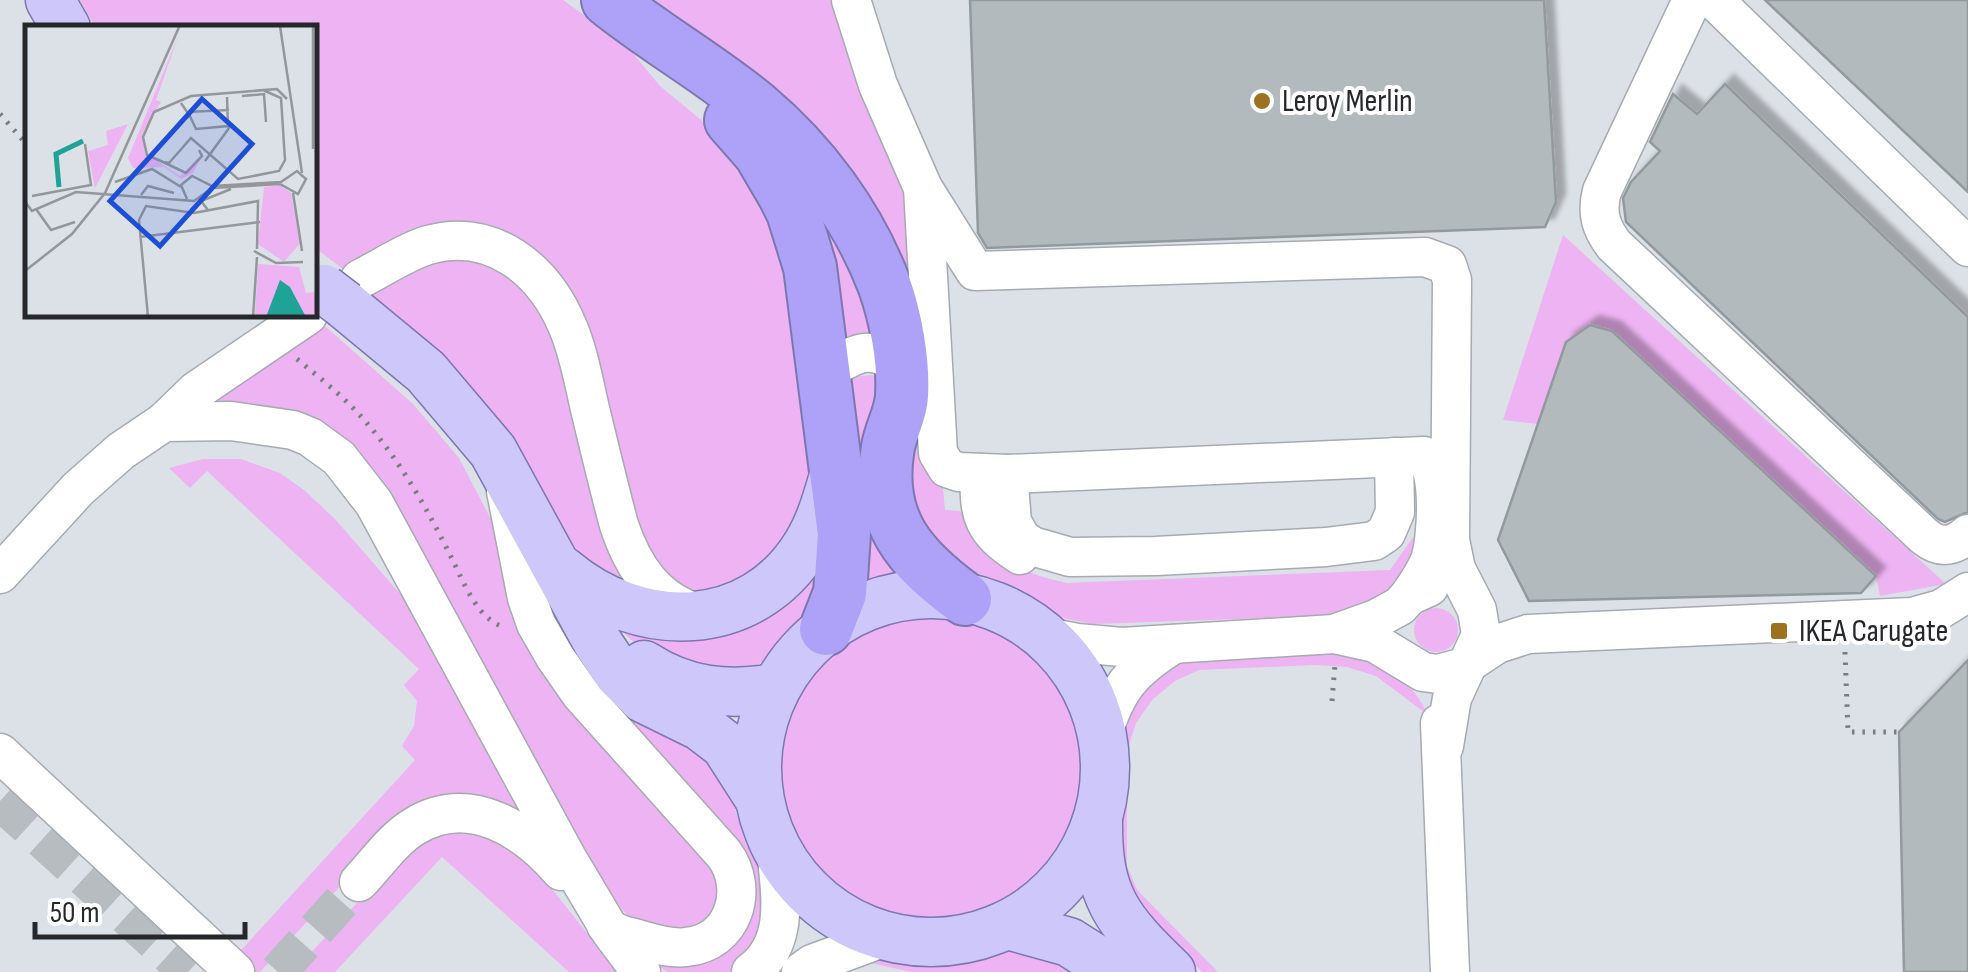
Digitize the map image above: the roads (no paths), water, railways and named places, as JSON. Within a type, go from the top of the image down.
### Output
[{"type":"highway","points":[[575,0],[721,111],[769,166],[794,212],[806,248],[843,512],[840,593],[826,629]]},
{"type":"highway","points":[[608,0],[755,106],[820,171],[868,249],[884,285],[902,366],[901,402],[884,471],[892,520],[906,546],[928,571],[965,598]]},
{"type":"main road","points":[[50,0],[64,25]]},
{"type":"main road","points":[[330,294],[426,372],[462,412],[501,464],[607,658],[625,681],[652,704],[700,726],[725,745],[759,798]]},
{"type":"main road","points":[[565,583],[635,612],[668,617],[702,614],[746,600],[786,572],[808,544],[837,465]]},
{"type":"main road","points":[[565,583],[639,661],[667,678],[694,688],[728,692],[776,688]]},
{"type":"main road","points":[[924,593],[965,598],[1014,615],[1046,636],[1081,679],[1102,738],[1106,777],[1098,819],[1084,853],[1069,875],[1032,911],[1008,925],[995,932],[954,941],[925,942],[885,936],[829,910],[796,878],[776,849],[759,798],[759,734],[776,688],[799,653],[860,606],[882,598],[924,593]]},
{"type":"main road","points":[[1098,819],[1100,871],[1108,895],[1128,926],[1171,972]]},
{"type":"main road","points":[[1008,925],[1069,942],[1116,972]]},
{"type":"street","points":[[850,0],[878,85],[923,188],[975,272],[1432,257],[1452,272],[1452,554],[1477,610],[1481,635],[1452,698],[1444,746]]},
{"type":"street","points":[[1692,0],[1602,192],[1599,210],[1603,229],[1614,246],[1924,536],[1944,546],[1968,534]]},
{"type":"street","points":[[1714,0],[1968,247]]},
{"type":"street","points":[[923,188],[938,452],[952,471],[994,473],[1424,456],[1430,459],[1434,471],[1434,542],[1428,564],[1404,601],[1393,634],[1404,660],[1437,706],[1444,746],[1450,972]]},
{"type":"street","points":[[330,294],[415,250],[446,242],[462,240],[498,247],[527,266],[568,328],[629,552],[642,575],[660,594],[682,609],[702,614]]},
{"type":"street","points":[[1449,484],[1470,423],[1468,291]]},
{"type":"street","points":[[0,574],[78,489],[121,452],[164,422],[196,391],[298,318]]},
{"type":"street","points":[[824,372],[860,353],[881,352],[902,366]]},
{"type":"street","points":[[164,422],[231,421],[293,430],[328,449],[374,502],[566,858],[611,932],[674,948],[704,944],[732,916],[737,876],[724,854],[572,684],[542,637],[526,598],[501,464]]},
{"type":"street","points":[[994,473],[1016,530],[1044,551],[1084,557],[1212,552],[1374,541],[1390,526],[1395,512],[1394,457]]},
{"type":"street","points":[[994,473],[981,518],[1010,548],[1045,567],[1104,571]]},
{"type":"street","points":[[1212,552],[1222,562],[1240,566],[1348,562]]},
{"type":"street","points":[[1046,636],[1109,647],[1334,634],[1364,625],[1434,586],[1458,591],[1504,617],[1562,631]]},
{"type":"street","points":[[1334,634],[1375,643],[1424,672],[1438,674],[1451,672],[1512,638],[1827,612],[1912,617],[1941,609],[1968,592]]},
{"type":"street","points":[[1102,738],[1112,703],[1126,682],[1144,664],[1178,642]]},
{"type":"street","points":[[0,753],[226,964]]},
{"type":"street","points":[[359,882],[397,841],[419,824],[448,815],[485,816],[509,825],[538,846],[641,972]]},
{"type":"street","points":[[751,972],[768,956],[779,924],[776,849]]},
{"type":"street","points":[[801,972],[812,964],[885,936]]},
{"type":"tunnel","points":[[0,801],[188,972]]},
{"type":"tunnel","points":[[278,972],[359,882]]},
{"type":"place","name":"Leroy Merlin","points":[[1262,101]]},
{"type":"place","name":"IKEA Carugate","points":[[1779,631]]}]
